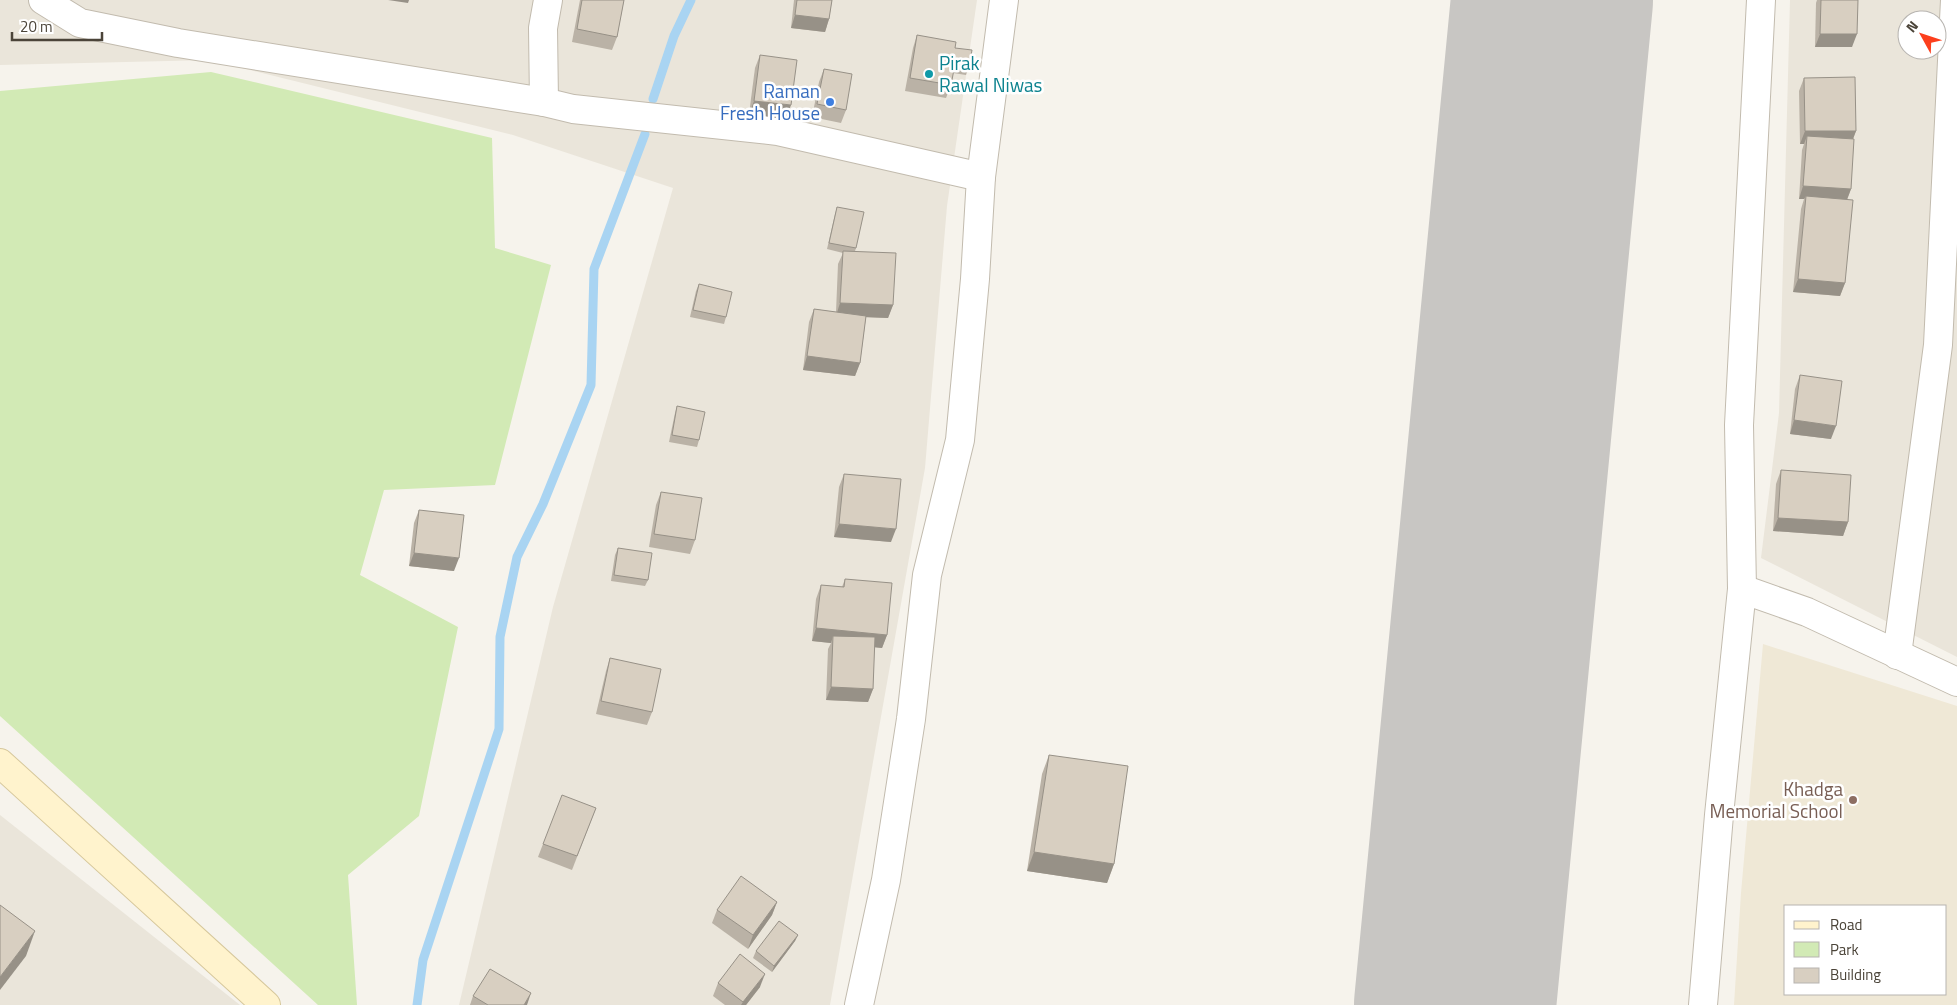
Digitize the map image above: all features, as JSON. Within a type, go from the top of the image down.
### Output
[{"type":"street","points":[[43,0],[80,23],[178,43],[544,102],[573,109],[778,131],[981,177]]},
{"type":"street","points":[[544,102],[543,28],[548,0]]},
{"type":"street","points":[[859,1005],[886,880],[911,719],[927,575],[960,440],[981,177],[1004,0]]},
{"type":"street","points":[[1702,1005],[1742,589],[1739,425],[1761,0]]},
{"type":"street","points":[[1898,655],[1938,345],[1956,0]]},
{"type":"street","points":[[1742,589],[1807,612],[1957,682]]},
{"type":"street","points":[[0,763],[266,1005]]},
{"type":"shaded area","points":[[0,0],[977,0],[947,206],[925,468],[830,1005],[459,1005],[553,607],[673,188],[513,135],[210,60],[0,65]]},
{"type":"shaded area","points":[[1790,0],[1957,0],[1957,657],[1761,558],[1779,413]]},
{"type":"shaded area","name":"Khadga Memorial School","points":[[1763,644],[1957,706],[1957,1005],[1734,1005],[1741,893]]},
{"type":"shaded area","points":[[0,815],[240,1005],[0,1005]]},
{"type":"green space","points":[[211,72],[492,138],[495,248],[551,265],[495,485],[384,490],[360,575],[458,627],[419,816],[348,875],[357,1005],[318,1005],[0,716],[0,91]]},
{"type":"building","points":[[582,0],[624,0],[617,37],[577,29]]},
{"type":"building","points":[[797,0],[832,0],[829,19],[795,15]]},
{"type":"building","points":[[1821,0],[1858,0],[1857,34],[1820,34]]},
{"type":"building","name":"Pirak Rawal Niwas","points":[[917,35],[956,42],[955,48],[972,50],[970,62],[956,59],[951,85],[910,78]]},
{"type":"building","points":[[760,55],[797,60],[791,105],[754,101]]},
{"type":"building","points":[[824,69],[852,74],[846,110],[817,104]]},
{"type":"building","points":[[1855,77],[1856,131],[1805,131],[1804,78]]},
{"type":"building","points":[[1807,136],[1854,139],[1851,189],[1803,186]]},
{"type":"building","points":[[1806,196],[1853,200],[1845,283],[1798,279]]},
{"type":"building","points":[[837,207],[864,212],[856,248],[829,243]]},
{"type":"building","points":[[843,251],[896,253],[893,305],[840,303]]},
{"type":"building","points":[[699,284],[732,292],[726,317],[693,310]]},
{"type":"building","points":[[814,309],[866,316],[860,363],[807,356]]},
{"type":"building","points":[[1800,375],[1842,381],[1836,426],[1794,420]]},
{"type":"building","points":[[677,406],[705,412],[699,440],[672,435]]},
{"type":"building","points":[[1781,470],[1851,475],[1848,522],[1778,518]]},
{"type":"building","points":[[844,474],[901,479],[896,529],[839,524]]},
{"type":"building","points":[[661,492],[702,498],[695,540],[654,534]]},
{"type":"building","points":[[419,510],[464,515],[459,558],[414,553]]},
{"type":"building","points":[[618,548],[652,553],[648,580],[614,575]]},
{"type":"building","points":[[845,579],[892,583],[887,635],[816,628],[821,585],[844,587]]},
{"type":"building","points":[[833,636],[875,637],[873,689],[831,687]]},
{"type":"building","points":[[610,658],[661,669],[652,712],[601,701]]},
{"type":"building","points":[[1049,755],[1128,766],[1114,864],[1034,852]]},
{"type":"building","points":[[562,795],[596,808],[577,856],[543,844]]},
{"type":"building","points":[[741,876],[777,902],[753,935],[717,910]]},
{"type":"building","points":[[0,905],[35,931],[0,977]]},
{"type":"building","points":[[779,921],[798,935],[774,966],[756,951]]},
{"type":"building","points":[[740,954],[765,974],[743,1002],[718,983]]},
{"type":"building","points":[[490,969],[531,993],[524,1005],[488,1005],[473,996]]},
{"type":"waterway","points":[[653,99],[674,36],[691,0]]},
{"type":"waterway","points":[[417,1005],[423,960],[499,729],[500,637],[517,557],[543,504],[591,385],[594,269],[645,134]]},
{"type":"runway","points":[[1455,1005],[1552,0]]},
{"type":"place","name":"Pirak Rawal Niwas","points":[[929,74]]},
{"type":"place","name":"Raman Fresh House","points":[[830,102]]},
{"type":"place","name":"Khadga Memorial School","points":[[1853,800]]}]
